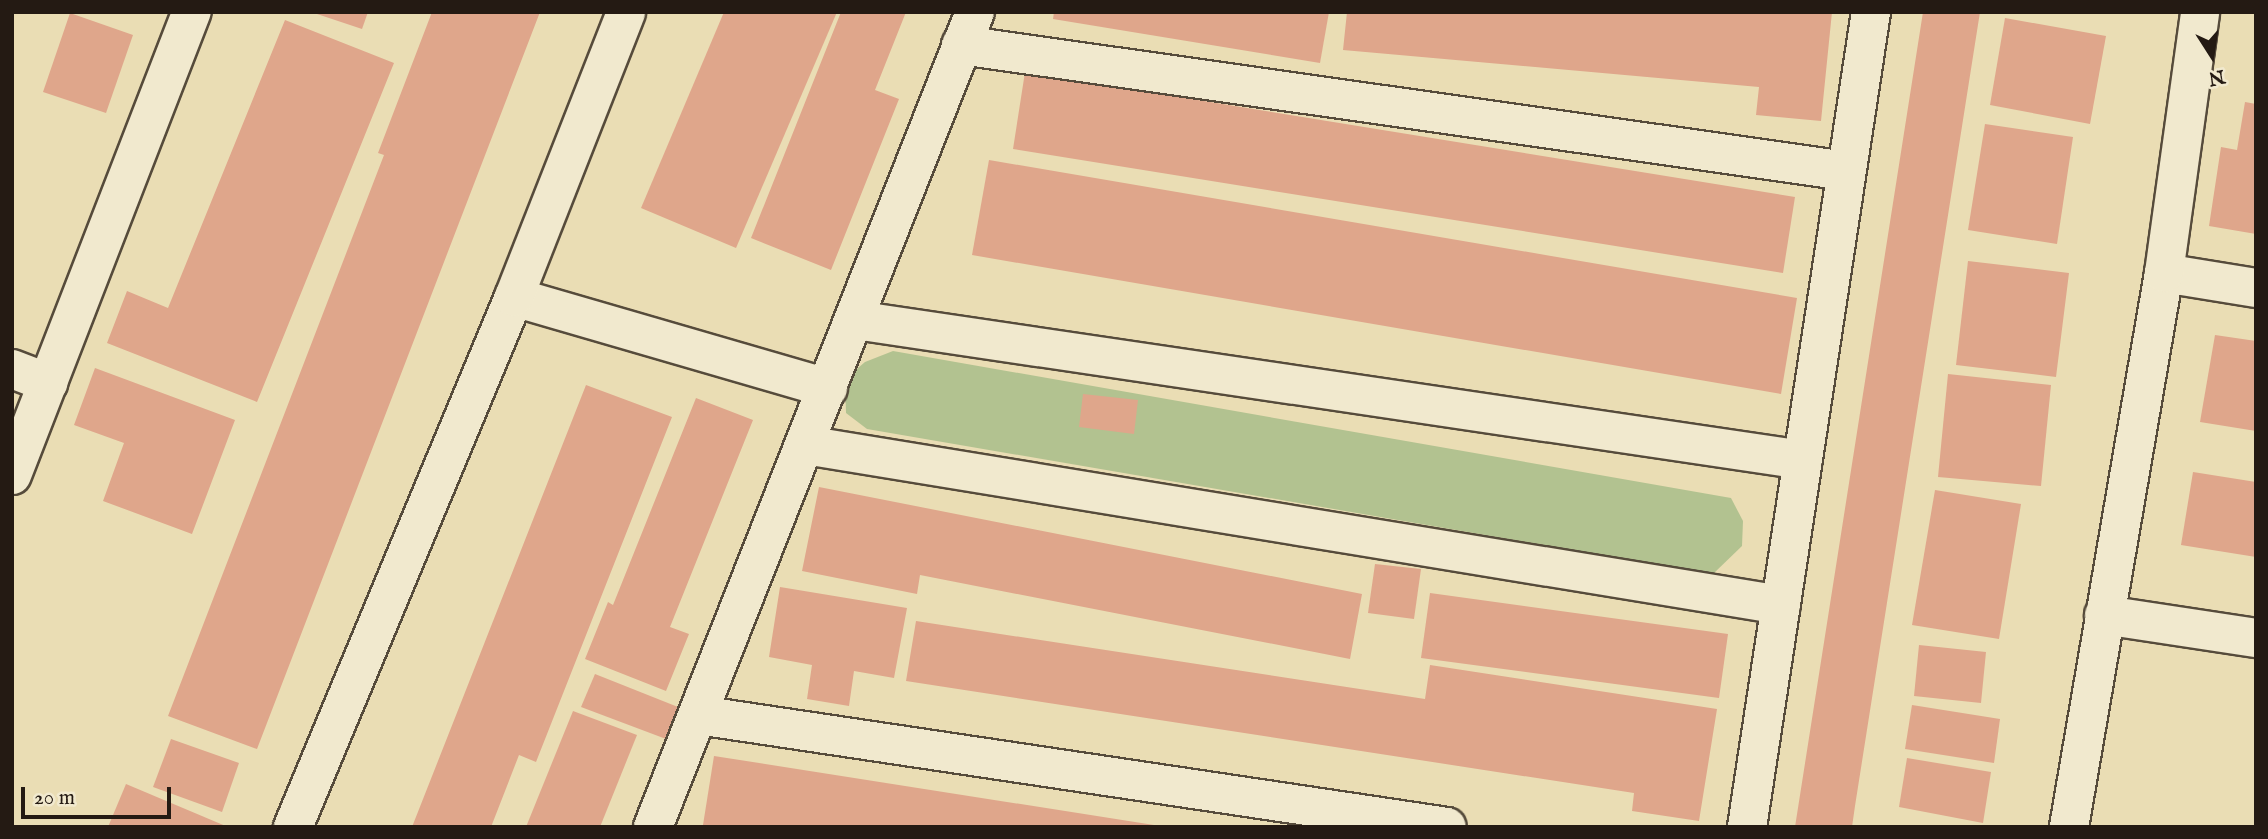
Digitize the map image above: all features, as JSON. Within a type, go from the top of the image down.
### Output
[{"type":"street","points":[[12,475],[192,12]]},
{"type":"street","points":[[293,827],[514,298],[626,12]]},
{"type":"street","points":[[1747,827],[1871,12]]},
{"type":"street","points":[[2069,827],[2164,273],[2200,12]]},
{"type":"street","points":[[653,827],[968,29],[1846,171]]},
{"type":"street","points":[[2164,273],[2256,288]]},
{"type":"street","points":[[514,298],[828,387]]},
{"type":"street","points":[[855,320],[1803,460]]},
{"type":"street","points":[[12,369],[48,383]]},
{"type":"street","points":[[806,445],[1781,605]]},
{"type":"street","points":[[2104,615],[2256,638]]},
{"type":"street","points":[[698,715],[1447,827]]},
{"type":"green space","points":[[893,351],[1731,498],[1743,521],[1742,546],[1713,574],[867,429],[846,413],[845,379],[865,362]]},
{"type":"building","points":[[311,12],[368,12],[362,29]]},
{"type":"building","points":[[432,12],[540,12],[257,749],[168,716],[384,155],[378,153]]},
{"type":"building","points":[[724,12],[837,12],[736,248],[641,208]]},
{"type":"building","points":[[841,12],[906,12],[875,90],[899,99],[831,270],[751,238]]},
{"type":"building","points":[[1054,12],[1329,12],[1320,63],[1053,19]]},
{"type":"building","points":[[1347,12],[1832,12],[1821,121],[1756,115],[1759,87],[1343,50]]},
{"type":"building","points":[[1923,12],[1980,12],[1852,827],[1795,827]]},
{"type":"building","points":[[70,13],[133,35],[106,113],[43,92]]},
{"type":"building","points":[[2005,18],[2106,36],[2090,124],[1990,105]]},
{"type":"building","points":[[285,20],[394,63],[257,402],[107,343],[127,291],[168,308]]},
{"type":"building","points":[[1025,72],[1795,197],[1783,273],[1013,149]]},
{"type":"building","points":[[2245,102],[2256,104],[2256,234],[2209,226],[2221,147],[2237,150]]},
{"type":"building","points":[[1985,124],[2073,137],[2057,244],[1968,230]]},
{"type":"building","points":[[989,160],[1797,298],[1781,394],[972,255]]},
{"type":"building","points":[[1968,261],[2069,273],[2056,377],[1956,365]]},
{"type":"building","points":[[2215,335],[2256,341],[2256,431],[2200,422]]},
{"type":"building","points":[[95,368],[235,420],[192,534],[103,501],[124,443],[74,425]]},
{"type":"building","points":[[1948,374],[2051,385],[2041,486],[1938,477]]},
{"type":"building","points":[[586,385],[672,417],[536,762],[519,755],[491,827],[412,827]]},
{"type":"building","points":[[1083,394],[1138,400],[1134,434],[1079,427]]},
{"type":"building","points":[[696,398],[753,420],[670,627],[689,634],[666,691],[585,659],[608,602],[613,605]]},
{"type":"building","points":[[2193,472],[2256,482],[2256,557],[2181,545]]},
{"type":"building","points":[[819,487],[1362,594],[1350,659],[920,575],[917,594],[802,571]]},
{"type":"building","points":[[1935,490],[2021,504],[1999,639],[1912,625]]},
{"type":"building","points":[[1375,564],[1421,569],[1414,619],[1368,613]]},
{"type":"building","points":[[780,587],[907,608],[894,678],[854,671],[849,706],[807,699],[812,665],[769,657]]},
{"type":"building","points":[[1430,593],[1728,634],[1719,698],[1421,658]]},
{"type":"building","points":[[916,621],[1425,699],[1430,665],[1717,709],[1699,821],[1632,811],[1634,793],[906,681]]},
{"type":"building","points":[[1919,645],[1986,652],[1981,703],[1914,696]]},
{"type":"building","points":[[595,674],[678,707],[666,739],[581,707]]},
{"type":"building","points":[[1912,705],[2000,719],[1994,763],[1905,749]]},
{"type":"building","points":[[573,711],[637,735],[600,827],[526,827]]},
{"type":"building","points":[[171,739],[239,763],[222,812],[153,787]]},
{"type":"building","points":[[714,756],[1154,825],[714,827],[703,825]]},
{"type":"building","points":[[1907,758],[1991,772],[1983,823],[1899,807]]},
{"type":"building","points":[[126,784],[228,827],[108,827]]}]
